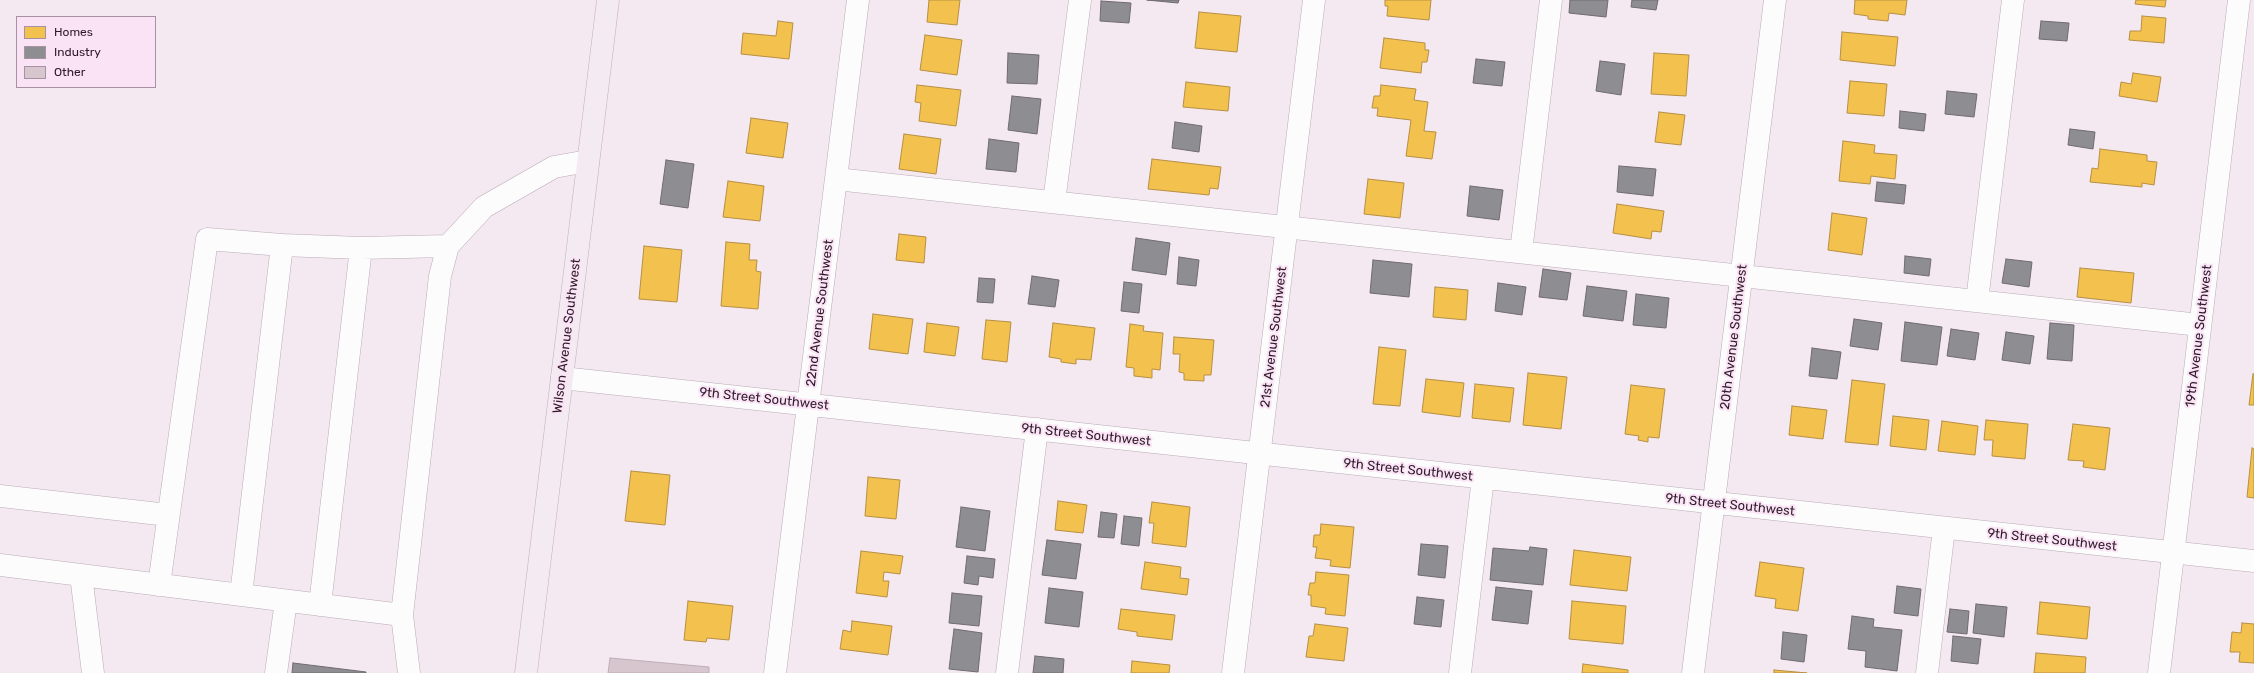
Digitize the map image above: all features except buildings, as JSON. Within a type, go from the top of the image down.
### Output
[{"type":"main road","name":"Wilson Avenue Southwest","points":[[526,673],[608,0]]},
{"type":"street","name":"22nd Avenue Southwest","points":[[776,673],[858,0]]},
{"type":"street","points":[[1054,202],[1080,0]]},
{"type":"street","name":"21st Avenue Southwest","points":[[1233,673],[1314,0]]},
{"type":"street","points":[[1521,252],[1551,0]]},
{"type":"street","name":"20th Avenue Southwest","points":[[1693,673],[1775,0]]},
{"type":"street","points":[[1977,301],[2013,0]]},
{"type":"street","name":"19th Avenue Southwest","points":[[2159,673],[2239,0]]},
{"type":"street","points":[[409,673],[402,615],[440,276],[448,246],[484,207],[554,168],[588,161]]},
{"type":"street","points":[[836,179],[2200,325]]},
{"type":"street","points":[[158,585],[207,239],[282,245],[361,248],[448,246]]},
{"type":"street","points":[[240,595],[282,245]]},
{"type":"street","points":[[320,605],[361,248]]},
{"type":"street","name":"9th Street Southwest","points":[[562,378],[2254,562]]},
{"type":"street","points":[[1007,673],[1037,429]]},
{"type":"street","points":[[1460,673],[1483,478]]},
{"type":"street","points":[[0,496],[168,515]]},
{"type":"street","points":[[1927,673],[1944,528]]},
{"type":"street","points":[[0,565],[402,615]]},
{"type":"street","points":[[81,575],[93,673]]},
{"type":"street","points":[[276,673],[286,601]]}]
